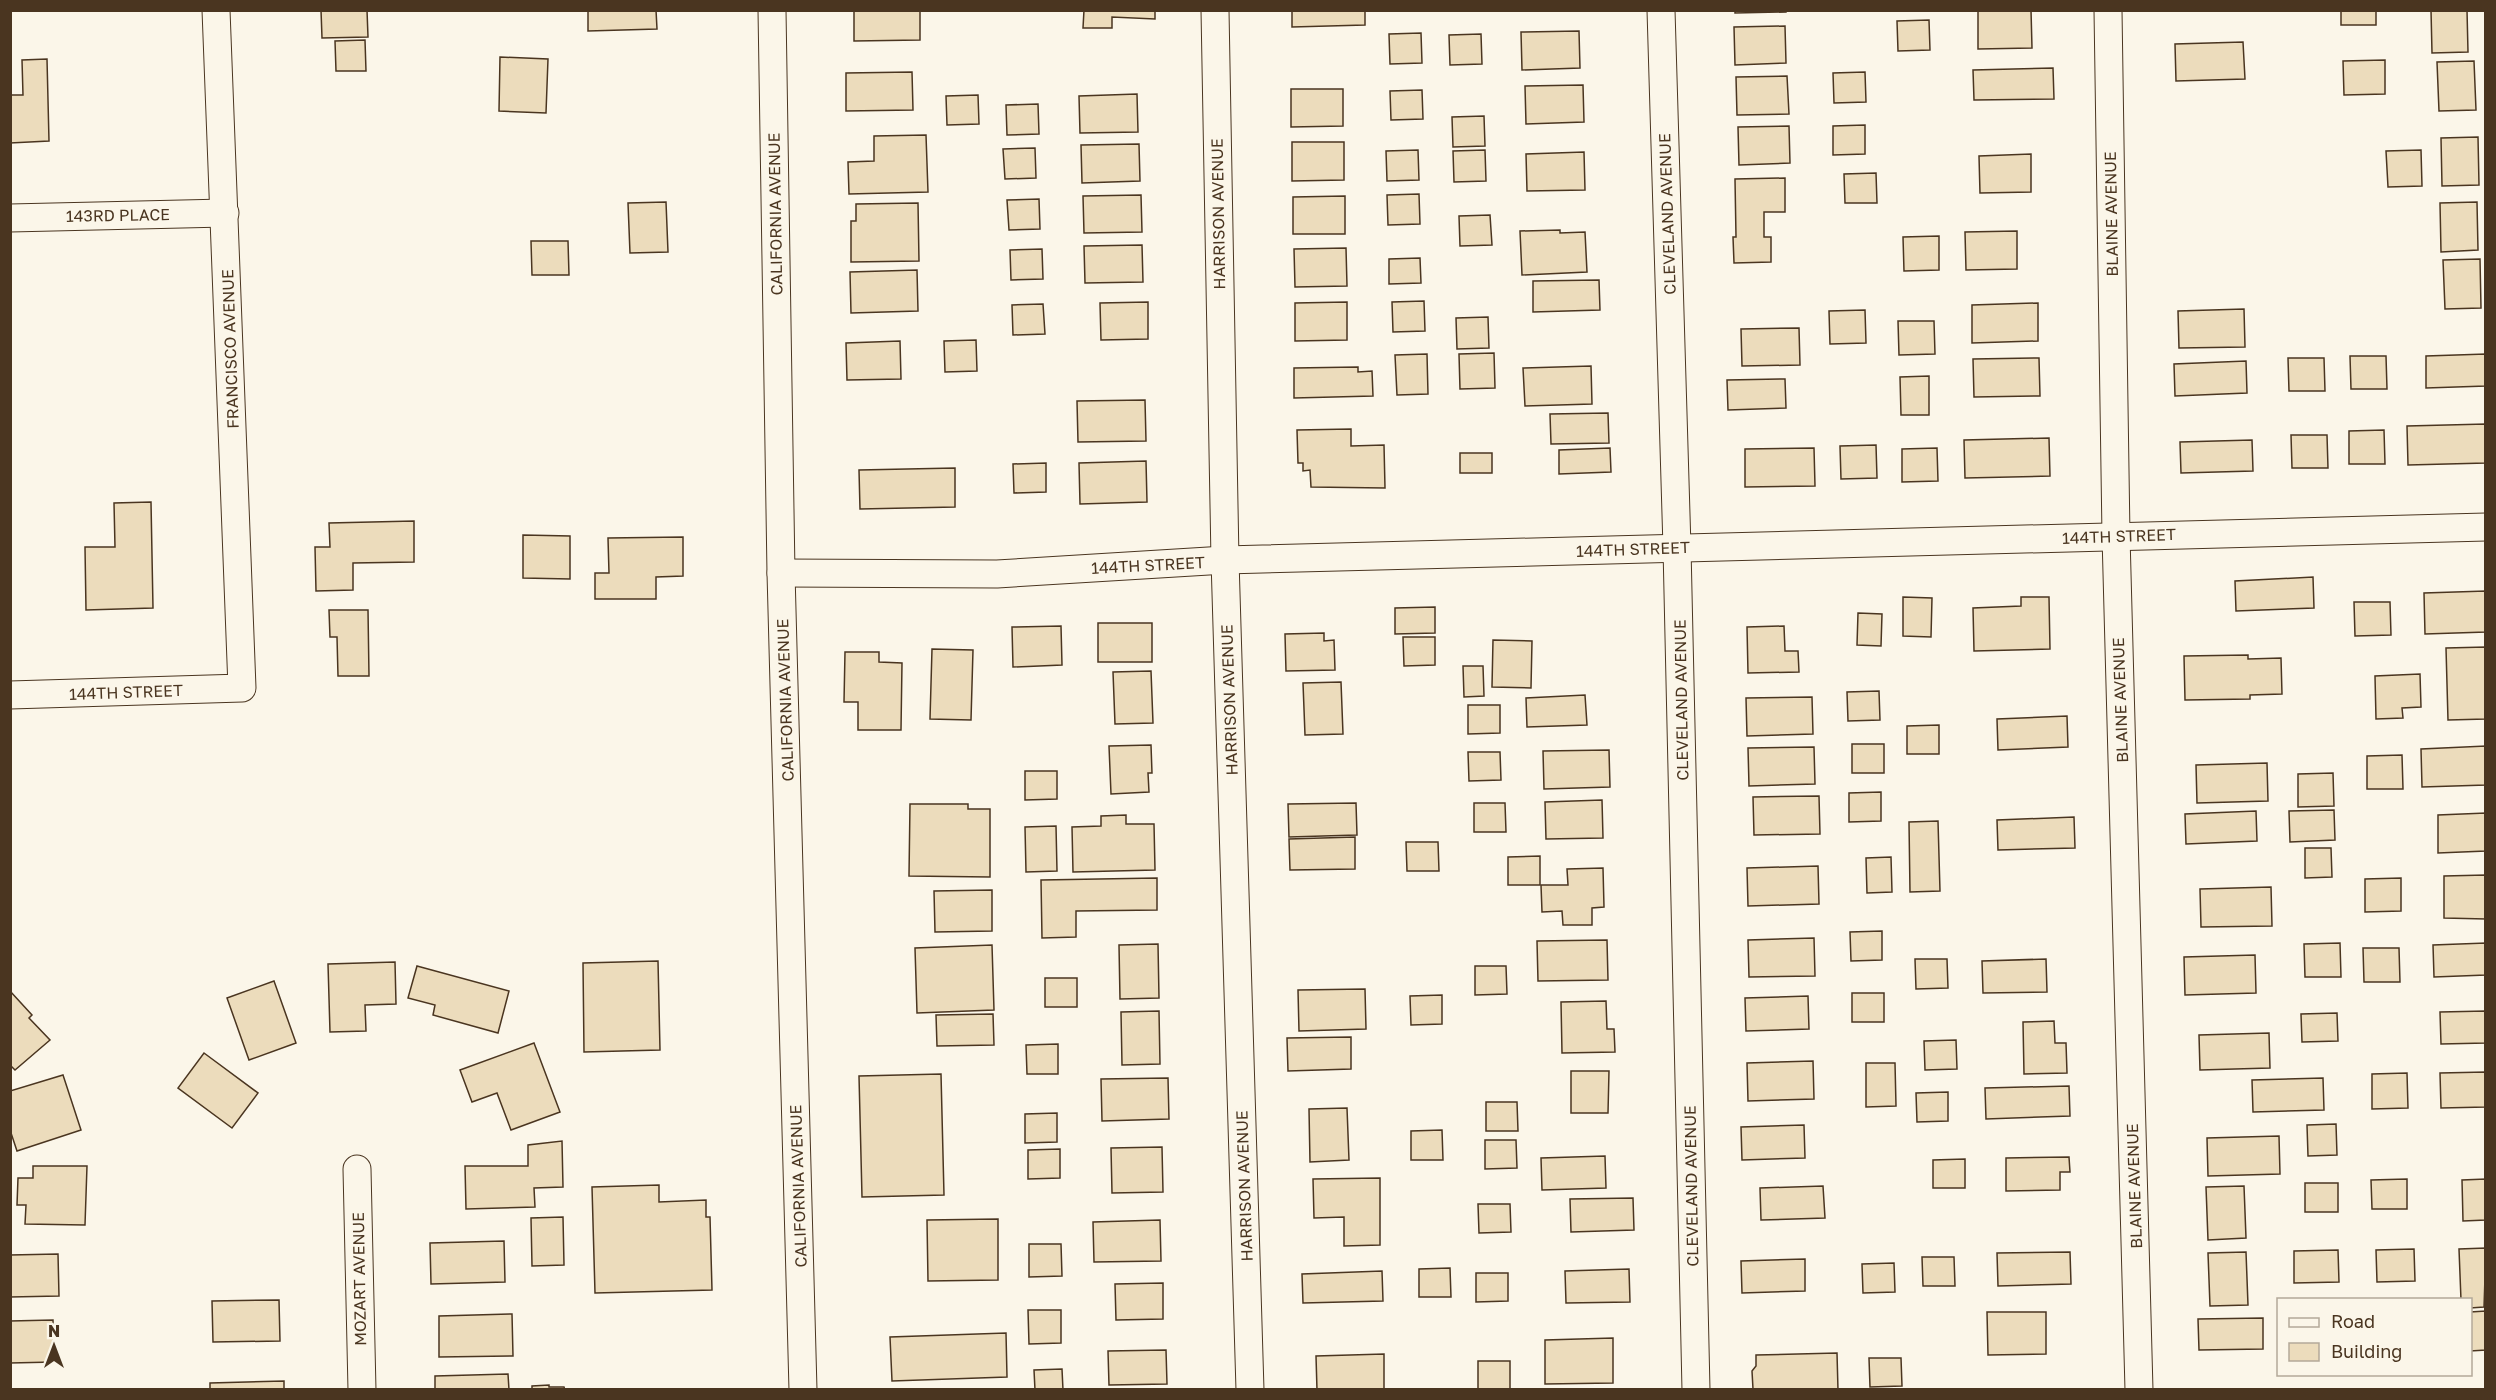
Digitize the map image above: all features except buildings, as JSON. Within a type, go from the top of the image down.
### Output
[{"type":"street","name":"FRANCISCO AVENUE","points":[[216,10],[242,688]]},
{"type":"street","name":"CALIFORNIA AVENUE","points":[[772,10],[781,573],[803,1389]]},
{"type":"street","name":"HARRISON AVENUE","points":[[1215,10],[1225,560],[1250,1389]]},
{"type":"street","name":"CLEVELAND AVENUE","points":[[1661,10],[1677,548],[1696,1389]]},
{"type":"street","name":"BLAINE AVENUE","points":[[2108,10],[2116,536],[2139,1389]]},
{"type":"street","name":"143RD PLACE","points":[[10,218],[225,213]]},
{"type":"street","name":"144TH STREET","points":[[781,573],[997,574],[1225,560],[2486,527]]},
{"type":"street","name":"144TH STREET","points":[[10,695],[242,688]]},
{"type":"street","name":"MOZART AVENUE","points":[[357,1169],[362,1389]]}]
